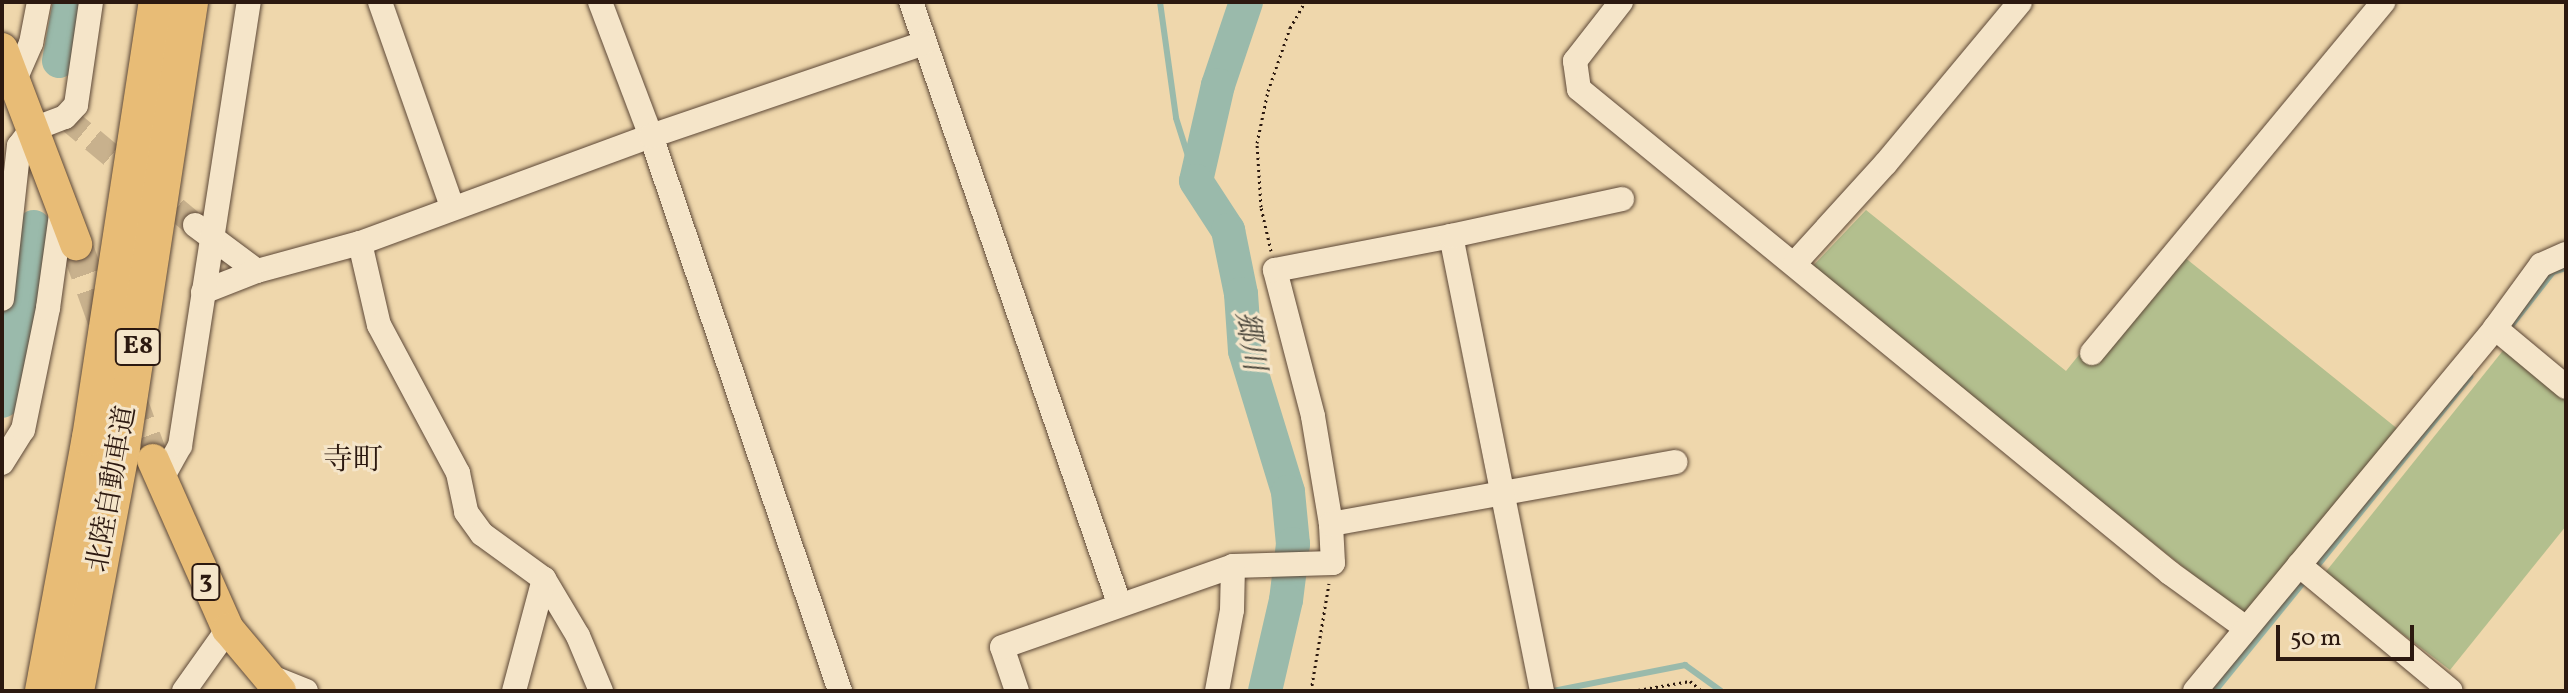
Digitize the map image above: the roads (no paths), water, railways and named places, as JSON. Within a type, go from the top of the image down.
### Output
[{"type":"highway","name":"北陸自動車道","points":[[43,691],[93,423],[157,2]]},
{"type":"highway","name":"北陸自動車道","points":[[76,691],[122,447],[190,2]]},
{"type":"main road","points":[[2,49],[76,244]]},
{"type":"main road","name":"3","points":[[157,470],[228,629],[273,683]]},
{"type":"street","points":[[14,82],[31,43],[39,2]]},
{"type":"street","points":[[2,299],[19,146],[31,130],[65,117],[76,105],[91,2]]},
{"type":"street","points":[[157,470],[180,446],[203,292],[203,229],[249,2]]},
{"type":"street","points":[[380,2],[452,207]]},
{"type":"street","points":[[600,2],[651,136],[840,691]]},
{"type":"street","points":[[911,2],[1119,603]]},
{"type":"street","points":[[1621,2],[1575,61],[1579,89],[2170,573],[2246,628]]},
{"type":"street","points":[[1795,263],[1886,163],[2020,2]]},
{"type":"street","points":[[2092,353],[2383,2]]},
{"type":"street","points":[[203,292],[257,271],[360,243],[651,136],[924,43]]},
{"type":"street","points":[[1017,691],[1002,647],[1119,603],[1233,566],[1333,563],[1331,524],[1313,416],[1275,270],[1622,199]]},
{"type":"street","points":[[2,463],[23,430],[48,308],[62,207]]},
{"type":"street","points":[[203,229],[257,271]]},
{"type":"street","points":[[1451,236],[1542,691]]},
{"type":"street","points":[[360,243],[379,325],[458,473],[466,512],[482,534],[544,579],[578,636],[601,691]]},
{"type":"street","points":[[2195,691],[2495,328],[2541,265],[2566,254]]},
{"type":"street","points":[[2495,328],[2566,387]]},
{"type":"street","points":[[1331,524],[1675,462]]},
{"type":"street","points":[[2299,565],[2451,691]]},
{"type":"street","points":[[1217,691],[1232,610],[1233,566]]},
{"type":"street","points":[[514,691],[544,579]]},
{"type":"street","points":[[184,691],[228,629]]},
{"type":"street","points":[[273,683],[306,691]]},
{"type":"waterway","points":[[59,61],[70,2]]},
{"type":"waterway","points":[[1160,2],[1176,118],[1196,181]]},
{"type":"waterway","name":"郷川","points":[[1246,2],[1218,85],[1196,181],[1228,230],[1241,294],[1245,351],[1288,492],[1293,544],[1286,600],[1265,691]]},
{"type":"waterway","points":[[2,401],[34,227]]},
{"type":"waterway","points":[[2507,331],[2553,272],[2566,268]]},
{"type":"waterway","points":[[2313,571],[2470,377]]},
{"type":"waterway","points":[[2215,691],[2306,579]]},
{"type":"waterway","points":[[1553,691],[1685,665],[1721,691]]},
{"type":"tunnel","points":[[65,117],[195,225]]},
{"type":"tunnel","points":[[76,244],[108,333]]},
{"type":"tunnel","points":[[128,392],[153,460]]},
{"type":"district","name":"寺町","points":[[353,461]]}]
